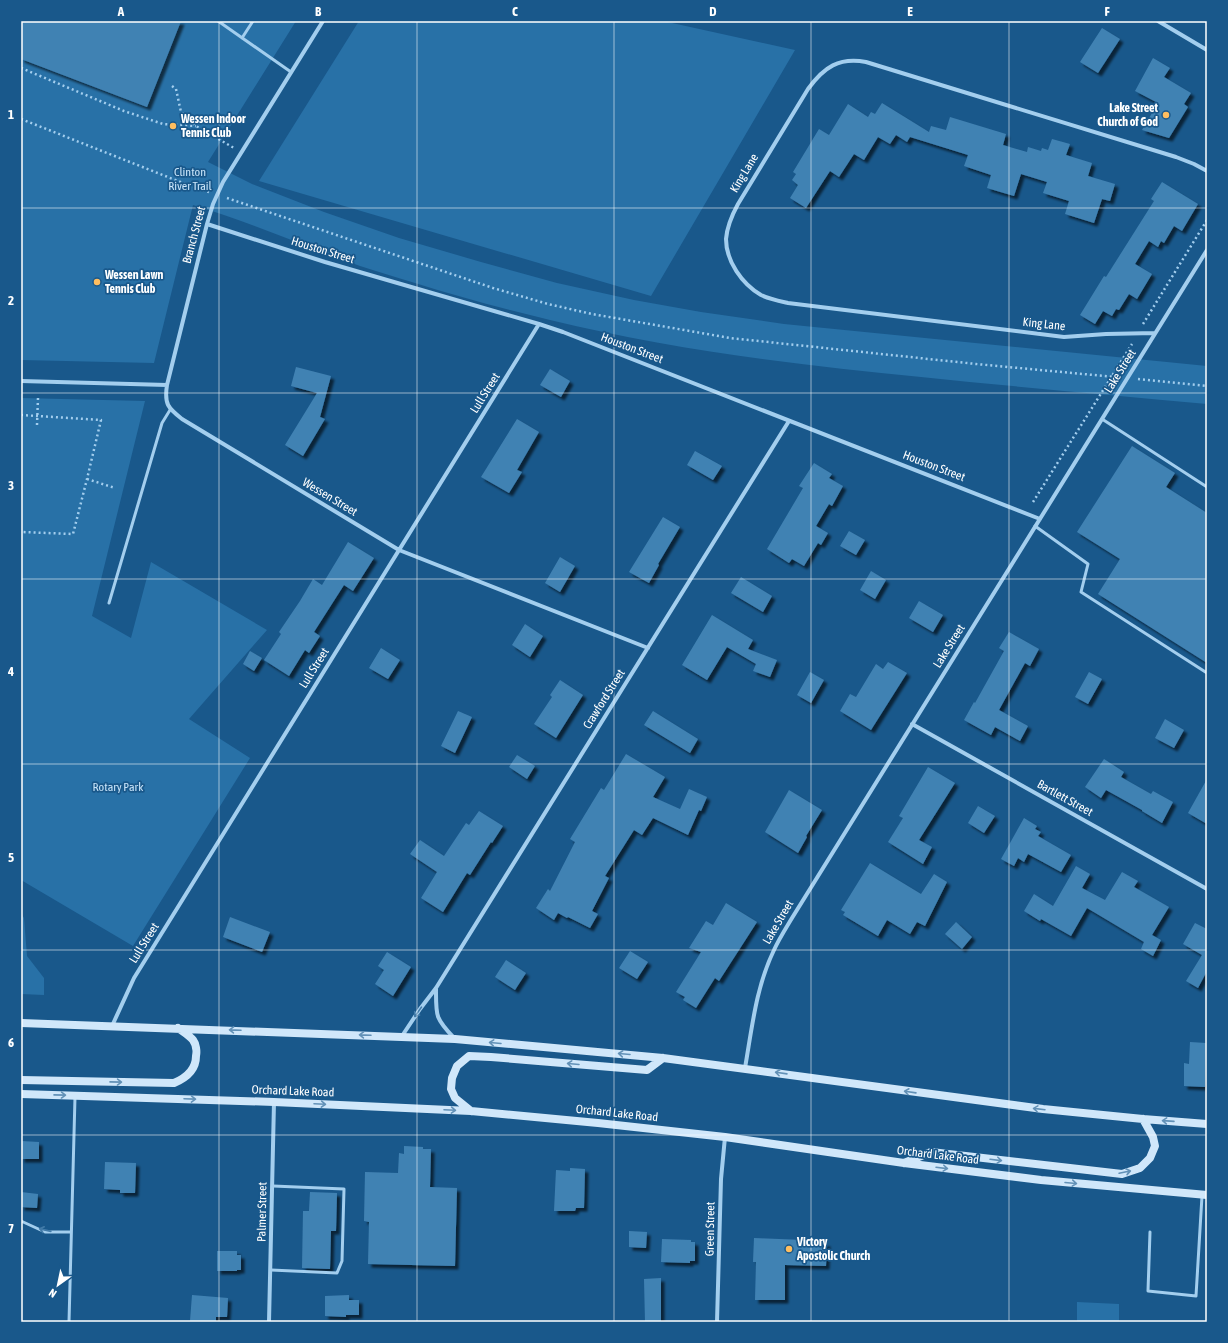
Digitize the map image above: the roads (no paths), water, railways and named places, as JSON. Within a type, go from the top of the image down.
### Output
[{"type":"main road","points":[[21,1023],[455,1039],[663,1058],[1043,1109],[1207,1124]]},
{"type":"main road","points":[[21,1080],[174,1084],[183,1079],[193,1070],[196,1061],[194,1041],[178,1028]]},
{"type":"main road","points":[[471,1111],[455,1098],[452,1089],[452,1078],[457,1066],[469,1056],[491,1056],[647,1070],[663,1058]]},
{"type":"main road","name":"Orchard Lake Road","points":[[21,1094],[274,1102],[471,1111],[724,1137],[904,1163],[1041,1180],[1204,1195]]},
{"type":"main road","points":[[904,1163],[931,1152],[1122,1174],[1140,1168],[1150,1158],[1155,1146],[1153,1137],[1143,1119]]},
{"type":"street","name":"Branch Street","points":[[167,385],[207,224],[216,194],[323,21]]},
{"type":"street","points":[[1158,21],[1207,50]]},
{"type":"street","name":"King Lane","points":[[1156,333],[1059,337],[777,301],[755,291],[738,273],[732,263],[727,247],[729,224],[738,204],[812,83],[828,68],[839,62],[850,60],[866,62],[1176,156],[1207,172]]},
{"type":"street","name":"Houston Street","points":[[207,224],[325,262],[539,324],[789,420],[1040,519]]},
{"type":"street","name":"Lake Street","points":[[745,1068],[760,986],[774,950],[792,918],[1207,250]]},
{"type":"street","name":"Lull Street","points":[[112,1026],[134,978],[539,324]]},
{"type":"street","points":[[21,381],[167,385],[166,392],[170,410]]},
{"type":"street","name":"Wessen Street","points":[[170,410],[399,550],[648,648]]},
{"type":"street","name":"Crawford Street","points":[[402,1036],[436,988],[789,420]]},
{"type":"street","name":"Bartlett Street","points":[[912,724],[1207,889]]},
{"type":"street","points":[[436,988],[436,1008],[438,1019],[455,1039]]},
{"type":"street","name":"Palmer Street","points":[[269,1322],[274,1102]]},
{"type":"street","name":"Green Street","points":[[717,1322],[721,1179],[724,1137]]},
{"type":"lane","points":[[218,21],[292,72]]},
{"type":"lane","points":[[242,38],[253,21]]},
{"type":"lane","points":[[110,603],[162,423],[170,410]]},
{"type":"lane","points":[[1102,419],[1207,487]]},
{"type":"lane","points":[[1035,526],[1088,564],[1081,592],[1207,673]]},
{"type":"lane","points":[[69,1322],[75,1095]]},
{"type":"lane","points":[[270,1270],[337,1273],[342,1261],[344,1189],[273,1186]]},
{"type":"lane","points":[[1150,1232],[1148,1291],[1196,1296],[1204,1195]]},
{"type":"lane","points":[[21,1221],[45,1232],[71,1232]]},
{"type":"place","name":"Lake Street Church of God","points":[[1166,115]]},
{"type":"place","name":"Wessen Indoor Tennis Club","points":[[173,126]]},
{"type":"place","name":"Wessen Lawn Tennis Club","points":[[97,282]]},
{"type":"place","name":"Victory Apostolic Church","points":[[789,1249]]},
{"type":"park label","name":"Clinton River Trail","points":[[190,179]]},
{"type":"park label","name":"Rotary Park","points":[[118,787]]}]
